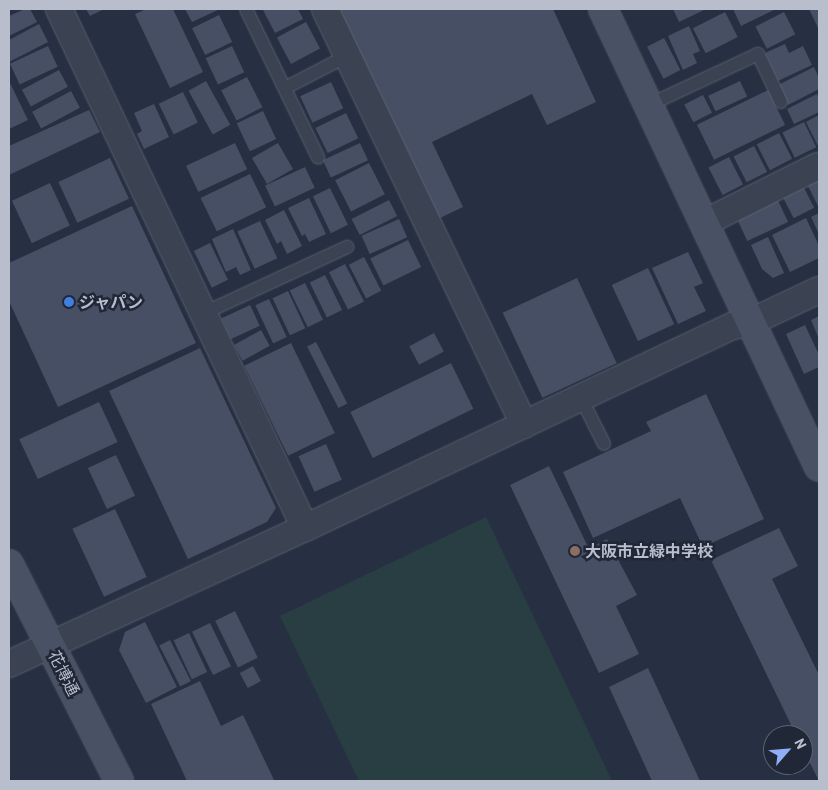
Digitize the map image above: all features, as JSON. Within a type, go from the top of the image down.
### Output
[{"type":"street","points":[[59,9],[305,528]]},
{"type":"street","points":[[325,9],[524,425]]},
{"type":"street","points":[[603,9],[819,467]]},
{"type":"street","points":[[704,223],[818,166]]},
{"type":"street","points":[[9,664],[305,528],[733,326],[751,322],[819,290]]},
{"type":"street","name":"花博通","points":[[9,564],[119,781]]},
{"type":"lane","points":[[246,9],[318,157]]},
{"type":"lane","points":[[649,105],[758,54],[781,102]]},
{"type":"lane","points":[[285,88],[347,56]]},
{"type":"lane","points":[[202,314],[347,246]]},
{"type":"lane","points":[[581,398],[604,444]]},
{"type":"green space","points":[[486,517],[612,781],[359,781],[280,616]]},
{"type":"building","points":[[25,9],[30,9],[37,22],[9,36],[9,16]]},
{"type":"building","points":[[86,9],[104,9],[90,16]]},
{"type":"building","points":[[146,9],[173,9],[203,72],[170,88],[135,14]]},
{"type":"building","points":[[185,9],[220,9],[192,22]]},
{"type":"building","points":[[298,9],[303,19],[275,33],[263,10]]},
{"type":"building","points":[[339,9],[553,9],[596,102],[547,125],[532,94],[432,142],[463,207],[438,219]]},
{"type":"building","points":[[673,9],[706,9],[679,22]]},
{"type":"building","points":[[733,9],[776,9],[741,26]]},
{"type":"building","points":[[809,9],[819,9],[819,30]]},
{"type":"building","points":[[725,12],[738,37],[706,53],[693,28]]},
{"type":"building","points":[[784,12],[795,34],[767,49],[755,27]]},
{"type":"building","points":[[219,15],[232,42],[205,55],[192,28]]},
{"type":"building","points":[[306,22],[320,48],[291,64],[277,37]]},
{"type":"building","points":[[39,24],[48,42],[9,62],[9,40]]},
{"type":"building","points":[[689,26],[700,51],[693,54],[697,63],[683,70],[668,36]]},
{"type":"building","points":[[664,38],[680,70],[663,79],[647,47]]},
{"type":"building","points":[[785,44],[789,53],[803,46],[812,65],[778,81],[765,53]]},
{"type":"building","points":[[48,46],[58,67],[20,85],[10,64]]},
{"type":"building","points":[[232,46],[244,72],[218,85],[206,58]]},
{"type":"building","points":[[814,67],[819,78],[819,89],[788,105],[778,85]]},
{"type":"building","points":[[59,70],[68,87],[31,106],[22,90]]},
{"type":"building","points":[[247,77],[262,107],[237,120],[221,90]]},
{"type":"building","points":[[9,81],[28,120],[9,129]]},
{"type":"building","points":[[206,81],[230,125],[213,134],[189,91]]},
{"type":"building","points":[[740,81],[747,96],[715,111],[708,96]]},
{"type":"building","points":[[331,82],[343,108],[312,123],[300,96]]},
{"type":"building","points":[[768,90],[785,125],[714,160],[697,125]]},
{"type":"building","points":[[71,91],[80,108],[41,128],[32,112]]},
{"type":"building","points":[[183,92],[198,123],[174,134],[159,104]]},
{"type":"building","points":[[817,94],[819,112],[794,124],[787,109]]},
{"type":"building","points":[[703,95],[712,113],[693,122],[684,105]]},
{"type":"building","points":[[154,104],[169,137],[144,149],[137,134],[142,131],[134,113]]},
{"type":"building","points":[[89,110],[100,132],[9,175],[9,146]]},
{"type":"building","points":[[263,111],[276,139],[250,151],[237,123]]},
{"type":"building","points":[[346,113],[358,138],[328,153],[315,128]]},
{"type":"building","points":[[819,115],[819,148],[806,122]]},
{"type":"building","points":[[804,122],[816,147],[795,158],[782,133]]},
{"type":"building","points":[[779,133],[792,159],[770,170],[757,144]]},
{"type":"building","points":[[235,143],[247,169],[198,192],[186,166]]},
{"type":"building","points":[[278,143],[293,169],[267,184],[252,158]]},
{"type":"building","points":[[360,143],[368,160],[331,178],[323,160]]},
{"type":"building","points":[[754,146],[767,172],[747,182],[734,156]]},
{"type":"building","points":[[729,157],[743,185],[723,195],[709,167]]},
{"type":"building","points":[[110,158],[129,199],[77,223],[58,182]]},
{"type":"building","points":[[369,163],[385,194],[351,211],[335,180]]},
{"type":"building","points":[[305,167],[315,188],[275,206],[265,186]]},
{"type":"building","points":[[819,171],[819,208],[804,178]]},
{"type":"building","points":[[250,174],[266,207],[217,231],[201,198]]},
{"type":"building","points":[[801,182],[814,208],[794,218],[781,192]]},
{"type":"building","points":[[50,183],[70,226],[32,243],[12,201]]},
{"type":"building","points":[[330,188],[348,225],[331,233],[313,196]]},
{"type":"building","points":[[775,194],[788,222],[747,241],[734,213]]},
{"type":"building","points":[[309,198],[326,234],[309,242],[305,234],[302,236],[288,208]]},
{"type":"building","points":[[389,200],[397,216],[360,235],[352,219]]},
{"type":"building","points":[[132,206],[196,343],[58,407],[9,301],[9,263]]},
{"type":"building","points":[[284,210],[302,246],[287,254],[281,241],[277,244],[265,220]]},
{"type":"building","points":[[819,213],[819,234],[811,217]]},
{"type":"building","points":[[806,218],[819,246],[819,258],[790,272],[772,235]]},
{"type":"building","points":[[399,219],[407,237],[370,254],[362,236]]},
{"type":"building","points":[[260,221],[277,258],[255,269],[237,232]]},
{"type":"building","points":[[233,229],[251,270],[240,275],[236,267],[226,272],[212,239]]},
{"type":"building","points":[[768,237],[784,273],[773,278],[762,269],[751,245]]},
{"type":"building","points":[[408,240],[421,267],[383,285],[370,258]]},
{"type":"building","points":[[210,243],[228,280],[212,288],[194,251]]},
{"type":"building","points":[[688,252],[703,283],[694,287],[706,311],[678,324],[652,268]]},
{"type":"building","points":[[364,257],[381,291],[366,299],[349,265]]},
{"type":"building","points":[[345,264],[364,301],[348,310],[329,272]]},
{"type":"building","points":[[648,268],[674,324],[638,341],[612,285]]},
{"type":"building","points":[[325,275],[342,310],[327,318],[310,282]]},
{"type":"building","points":[[577,278],[617,363],[542,398],[503,313]]},
{"type":"building","points":[[305,283],[323,320],[308,327],[290,290]]},
{"type":"building","points":[[288,291],[305,328],[290,335],[273,298]]},
{"type":"building","points":[[269,299],[287,337],[273,343],[255,305]]},
{"type":"building","points":[[250,305],[260,326],[231,339],[221,319]]},
{"type":"building","points":[[819,316],[819,339],[811,320]]},
{"type":"building","points":[[805,325],[819,355],[819,367],[804,374],[786,334]]},
{"type":"building","points":[[261,330],[270,346],[243,361],[234,345]]},
{"type":"building","points":[[434,333],[444,352],[419,365],[409,346]]},
{"type":"building","points":[[316,342],[347,403],[338,408],[307,347]]},
{"type":"building","points":[[291,343],[335,433],[288,456],[244,366]]},
{"type":"building","points":[[200,348],[276,508],[267,522],[188,559],[109,391]]},
{"type":"building","points":[[451,363],[473,409],[373,458],[350,412]]},
{"type":"building","points":[[706,394],[764,519],[703,547],[680,498],[593,538],[563,472],[651,431],[646,422]]},
{"type":"building","points":[[99,402],[118,442],[38,479],[19,439]]},
{"type":"building","points":[[326,444],[342,480],[314,492],[299,456]]},
{"type":"building","points":[[116,455],[135,496],[107,509],[88,468]]},
{"type":"building","points":[[549,466],[589,549],[607,539],[637,595],[616,606],[639,654],[599,673],[510,485]]},
{"type":"building","points":[[115,509],[147,577],[104,597],[72,529]]},
{"type":"building","points":[[779,528],[798,566],[772,579],[819,675],[819,781],[813,769],[813,725],[791,725],[711,560]]},
{"type":"building","points":[[235,611],[258,658],[238,667],[215,621]]},
{"type":"building","points":[[145,622],[177,687],[146,703],[119,650],[125,632]]},
{"type":"building","points":[[210,623],[231,666],[213,675],[192,632]]},
{"type":"building","points":[[189,633],[207,672],[192,679],[174,640]]},
{"type":"building","points":[[170,640],[191,681],[180,686],[159,645]]},
{"type":"building","points":[[253,666],[261,681],[248,688],[240,673]]},
{"type":"building","points":[[648,668],[700,781],[652,781],[609,687]]},
{"type":"building","points":[[200,681],[221,726],[243,715],[274,780],[187,781],[151,704]]},
{"type":"place","name":"ジャパン","points":[[69,302]]},
{"type":"place","name":"大阪市立緑中学校","points":[[575,551]]}]
